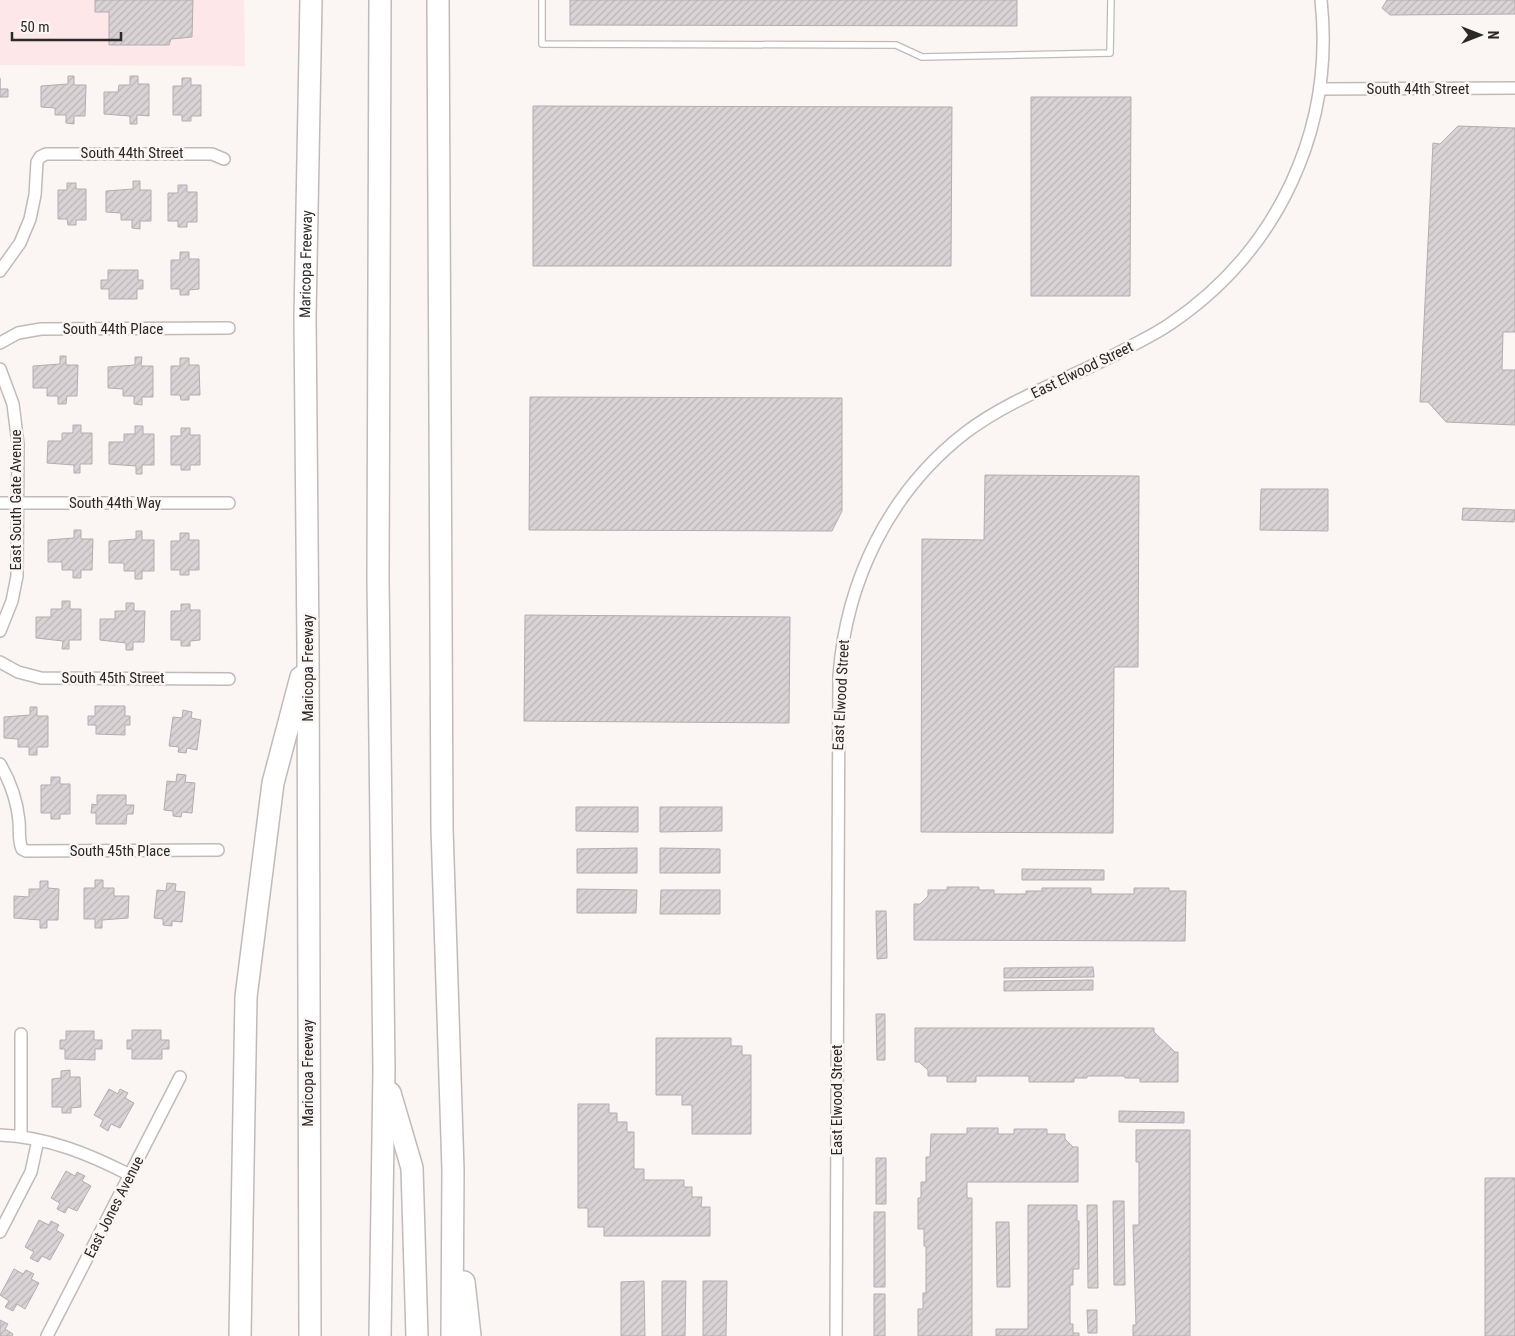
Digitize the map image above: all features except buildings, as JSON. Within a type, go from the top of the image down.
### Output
[{"type":"highway","name":"Maricopa Freeway","points":[[310,1336],[308,647],[304,317],[311,0]]},
{"type":"highway","points":[[380,0],[378,579],[384,1072],[380,1336]]},
{"type":"highway","points":[[438,0],[442,828],[453,1170],[452,1336]]},
{"type":"highway","points":[[240,1336],[246,998],[273,783],[308,647]]},
{"type":"highway","points":[[384,1072],[412,1168],[417,1336]]},
{"type":"highway","points":[[453,1170],[470,1336]]},
{"type":"highway","points":[[233,1336],[241,1309]]},
{"type":"street","name":"East Elwood Street","points":[[836,1336],[839,676],[841,647],[860,575],[888,517],[911,485],[964,434],[1007,407],[1117,354],[1170,325],[1210,293],[1261,238],[1282,202],[1300,164],[1312,129],[1324,64],[1321,0]]},
{"type":"street","name":"South 44th Street","points":[[1320,89],[1515,88]]},
{"type":"street","name":"South 44th Street","points":[[0,271],[20,243],[30,219],[35,195],[36,169],[40,157],[52,153],[212,154],[224,159]]},
{"type":"street","name":"South 44th Place","points":[[0,343],[18,334],[41,330],[228,328]]},
{"type":"street","name":"East South Gate Avenue","points":[[0,370],[16,418],[17,503],[16,576],[12,601],[0,631]]},
{"type":"street","name":"South 44th Way","points":[[0,504],[229,503]]},
{"type":"street","name":"South 45th Street","points":[[0,662],[18,672],[41,678],[229,679]]},
{"type":"street","name":"South 45th Place","points":[[0,764],[13,789],[22,849],[30,852],[218,850]]},
{"type":"street","points":[[21,1034],[21,1137]]},
{"type":"street","name":"East Jones Avenue","points":[[47,1336],[180,1076]]},
{"type":"street","points":[[0,1135],[38,1140],[82,1152],[130,1175]]},
{"type":"street","points":[[0,1232],[31,1172],[38,1140]]},
{"type":"lane","points":[[542,0],[542,44],[896,45],[922,57],[1110,53],[1111,0]]},
{"type":"shaded area","points":[[0,0],[244,0],[245,66],[0,65]]}]
